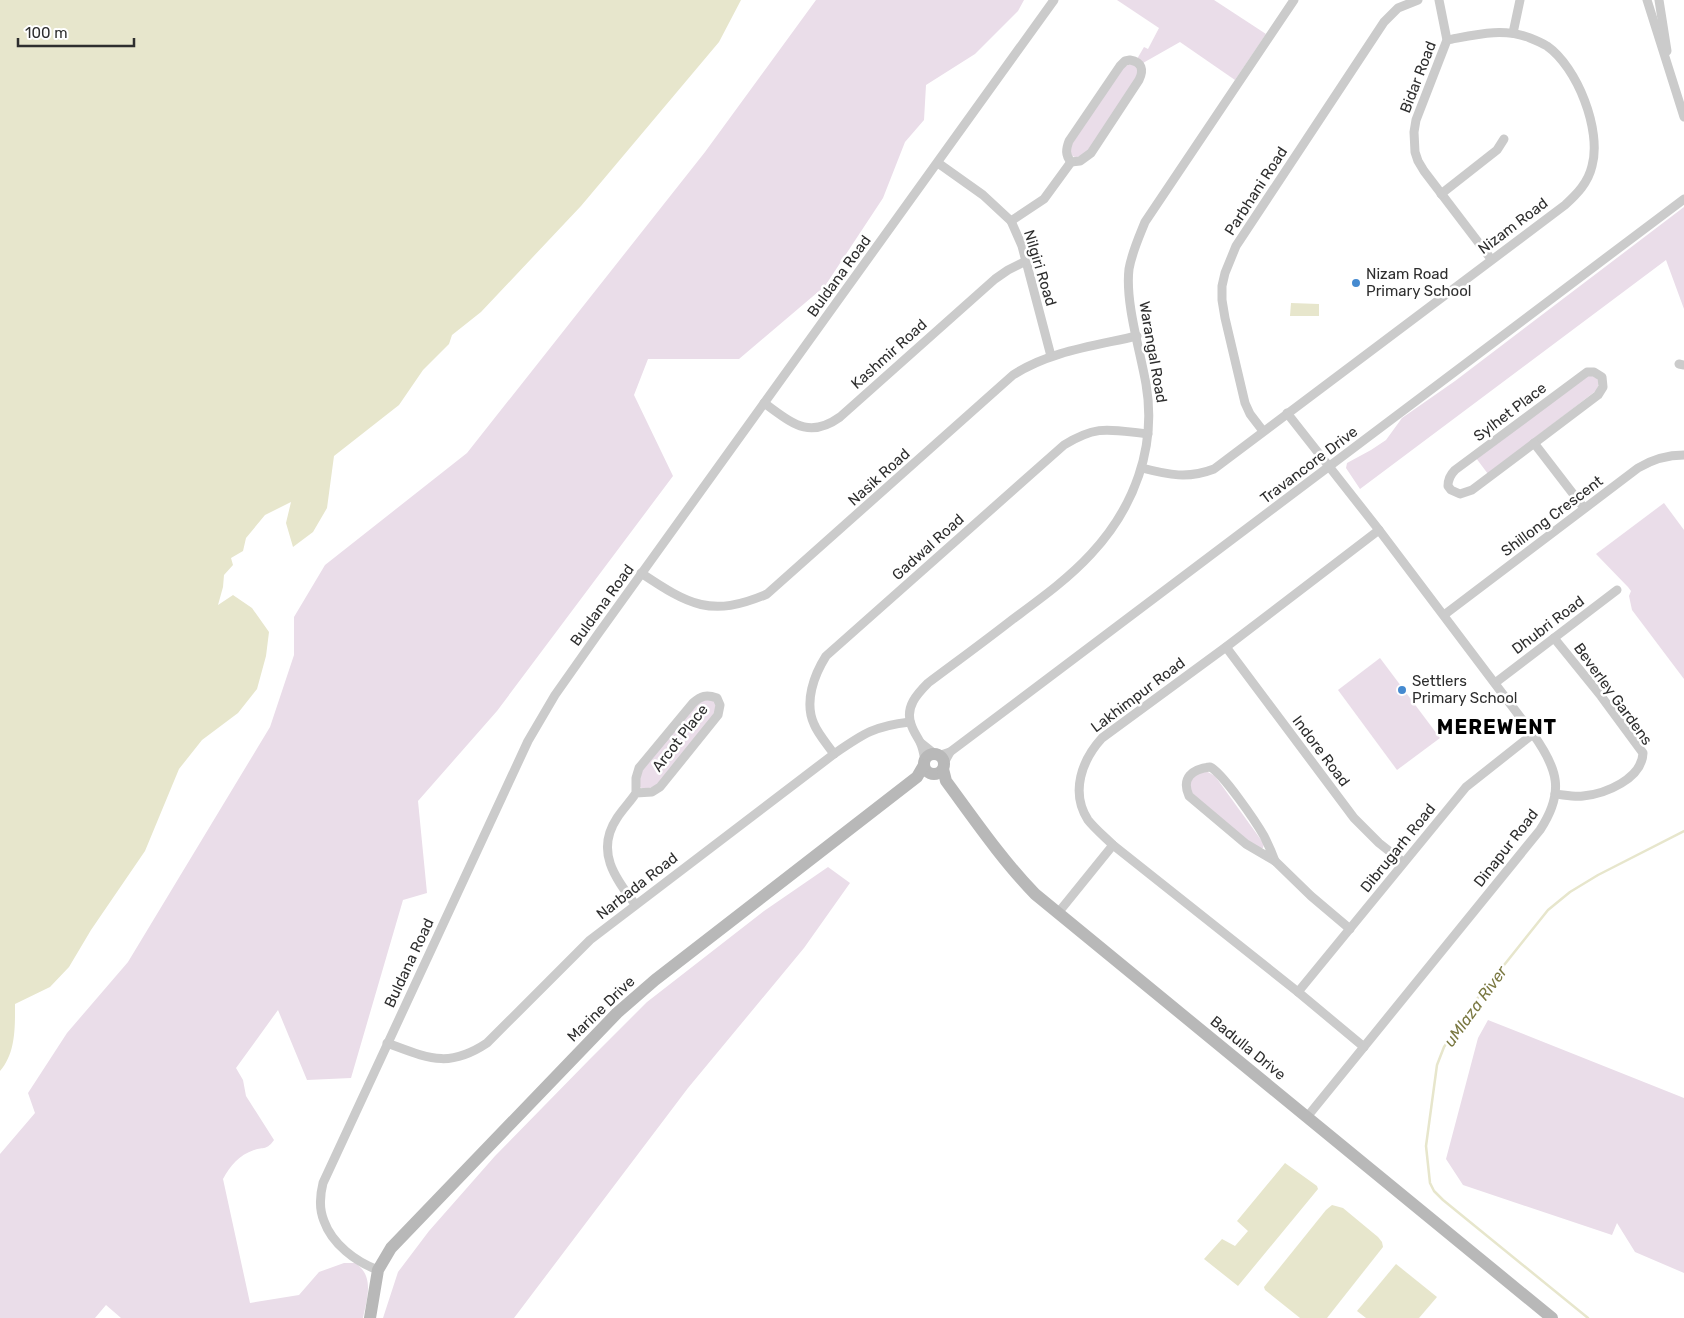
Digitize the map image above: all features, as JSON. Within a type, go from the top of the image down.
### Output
[{"type":"street","name":"Buldana Road","points":[[378,1270],[346,1250],[329,1231],[324,1221],[321,1207],[321,1193],[326,1174],[528,741],[554,695],[1054,0]]},
{"type":"street","name":"Warangal Road","points":[[910,722],[910,708],[913,700],[928,683],[1051,590],[1096,549],[1124,510],[1133,493],[1142,468],[1148,434],[1149,399],[1128,286],[1132,254],[1150,216],[1294,0]]},
{"type":"street","name":"Parbhani Road","points":[[1263,432],[1250,414],[1245,403],[1225,318],[1222,286],[1228,260],[1384,22],[1398,8],[1418,0]]},
{"type":"street","name":"Bidar Road","points":[[1439,0],[1447,40],[1416,120],[1413,144],[1418,161],[1491,260]]},
{"type":"street","points":[[1513,33],[1520,0]]},
{"type":"street","points":[[1647,0],[1684,117]]},
{"type":"street","points":[[1659,0],[1670,71]]},
{"type":"street","name":"Nizam Road","points":[[1142,468],[1174,475],[1200,474],[1214,469],[1564,205],[1577,194],[1586,182],[1593,165],[1594,133],[1575,80],[1561,60],[1547,46],[1528,37],[1513,33],[1482,34],[1447,40]]},
{"type":"street","points":[[1011,221],[1044,199],[1071,162],[1080,161],[1091,153],[1142,74],[1141,66],[1136,61],[1125,61],[1120,66],[1067,146],[1067,158],[1071,162]]},
{"type":"street","points":[[1441,194],[1498,150],[1504,139]]},
{"type":"street","name":"Nilgiri Road","points":[[938,163],[983,195],[1011,221],[1026,261],[1051,356]]},
{"type":"street","name":"Travancore Drive","points":[[937,765],[1684,199]]},
{"type":"street","name":"Kashmir Road","points":[[764,403],[801,427],[819,428],[829,424],[840,417],[995,279],[1026,261]]},
{"type":"street","name":"Nasik Road","points":[[642,573],[681,598],[701,605],[734,606],[767,594],[1003,383],[1023,369],[1051,356],[1137,336]]},
{"type":"street","name":"Sylhet Place","points":[[1594,372],[1602,377],[1603,387],[1601,392],[1534,443],[1472,490],[1460,494],[1451,490],[1448,486],[1450,475],[1455,470],[1584,374],[1594,372]]},
{"type":"street","name":"Dinapur Road","points":[[1287,413],[1379,530],[1533,734],[1548,755],[1556,781],[1549,817],[1540,830],[1307,1117]]},
{"type":"street","name":"Gadwal Road","points":[[834,754],[813,723],[810,706],[814,680],[826,656],[1064,445],[1080,435],[1097,430],[1148,434]]},
{"type":"street","points":[[1534,443],[1584,508]]},
{"type":"street","name":"Shillong Crescent","points":[[1444,615],[1638,468],[1651,460],[1684,455]]},
{"type":"street","name":"Lakhimpur Road","points":[[1364,1047],[1113,845],[1088,819],[1080,798],[1082,770],[1087,758],[1102,738],[1226,647],[1379,530]]},
{"type":"street","name":"Dhubri Road","points":[[1495,683],[1617,590]]},
{"type":"street","name":"Beverley Gardens","points":[[1554,638],[1601,696],[1642,753],[1641,763],[1634,774],[1616,785],[1595,794],[1584,796],[1555,794]]},
{"type":"street","name":"Indore Road","points":[[1226,647],[1354,818],[1379,843],[1404,862]]},
{"type":"street","name":"Arcot Place","points":[[709,695],[716,698],[720,705],[718,715],[660,787],[652,792],[636,794],[636,778],[639,768],[693,703],[702,696],[709,695]]},
{"type":"street","points":[[910,722],[921,743],[937,765]]},
{"type":"street","name":"Narbada Road","points":[[387,1043],[424,1057],[442,1060],[457,1058],[474,1052],[487,1043],[590,940],[635,904],[834,754],[880,726],[910,722]]},
{"type":"street","name":"Dibrugarh Road","points":[[1298,992],[1466,787],[1533,734]]},
{"type":"street","name":"Marine Drive","points":[[370,1318],[378,1270],[384,1258],[404,1233],[617,1013],[655,980],[918,777],[937,765]]},
{"type":"street","name":"Badulla Drive","points":[[937,765],[1019,878],[1035,894],[1552,1318]]},
{"type":"street","points":[[1276,861],[1264,836],[1219,773],[1210,767],[1193,771],[1185,784],[1189,796],[1246,844],[1276,861],[1311,896],[1350,929]]},
{"type":"street","points":[[635,904],[612,870],[608,860],[608,851],[611,830],[616,818],[636,794]]},
{"type":"street","points":[[1058,913],[1113,845]]},
{"type":"shaded area","points":[[0,0],[741,0],[719,42],[581,206],[481,312],[452,335],[449,344],[423,370],[399,405],[334,456],[327,508],[313,532],[293,547],[286,523],[291,502],[265,515],[246,538],[243,551],[231,558],[233,565],[224,575],[218,605],[233,595],[252,608],[269,632],[266,656],[257,689],[238,713],[202,740],[179,769],[145,851],[91,930],[69,967],[50,987],[15,1004],[12,1048],[0,1071]]},
{"type":"shaded area","points":[[816,0],[1024,0],[1018,11],[975,54],[926,85],[924,120],[905,142],[883,198],[825,286],[739,359],[648,359],[634,395],[673,476],[497,711],[418,801],[427,893],[403,900],[351,1078],[307,1080],[278,1010],[236,1068],[243,1080],[246,1096],[274,1140],[267,1147],[254,1150],[239,1158],[223,1179],[250,1303],[299,1295],[319,1272],[344,1263],[355,1263],[365,1274],[367,1281],[368,1295],[363,1318],[121,1318],[106,1305],[95,1318],[0,1318],[0,1154],[35,1113],[28,1093],[67,1033],[128,962],[270,727],[294,655],[294,617],[325,565],[467,453],[705,152]]},
{"type":"shaded area","points":[[1117,0],[1214,0],[1266,34],[1235,80],[1180,42],[1143,63],[1137,59],[1144,47],[1148,49],[1159,28]]},
{"type":"shaded area","points":[[1135,63],[1139,75],[1086,154],[1077,157],[1072,156],[1070,154],[1070,147],[1121,67]]},
{"type":"shaded area","points":[[1684,207],[1684,309],[1666,260],[1360,489],[1346,468],[1347,463],[1386,440],[1402,418],[1455,381]]},
{"type":"shaded area","points":[[1291,303],[1319,304],[1319,316],[1290,316]]},
{"type":"shaded area","points":[[1589,375],[1597,377],[1599,383],[1597,390],[1488,474],[1476,458]]},
{"type":"shaded area","points":[[1664,503],[1684,530],[1684,679],[1632,610],[1629,596],[1631,591],[1596,554]]},
{"type":"shaded area","points":[[1380,658],[1440,738],[1397,770],[1338,690]]},
{"type":"shaded area","points":[[701,697],[716,701],[718,709],[655,787],[643,789],[640,787],[639,773]]},
{"type":"shaded area","points":[[1206,771],[1215,776],[1264,844],[1263,848],[1257,848],[1192,795],[1189,781],[1194,775]]},
{"type":"shaded area","points":[[828,867],[850,883],[804,948],[688,1088],[514,1318],[383,1318],[398,1272],[429,1231],[495,1156],[589,1060],[647,1002],[764,911]]},
{"type":"shaded area","points":[[1488,1020],[1684,1098],[1684,1273],[1635,1252],[1617,1223],[1612,1235],[1463,1185],[1446,1159],[1478,1038]]},
{"type":"shaded area","points":[[1285,1163],[1317,1186],[1318,1189],[1238,1286],[1204,1259],[1222,1239],[1235,1246],[1248,1231],[1237,1221]]},
{"type":"shaded area","points":[[1332,1205],[1343,1208],[1378,1237],[1383,1247],[1327,1318],[1300,1318],[1265,1290],[1264,1287]]},
{"type":"shaded area","points":[[1396,1264],[1437,1297],[1419,1318],[1366,1318],[1357,1311]]},
{"type":"waterway","name":"uMlaza River","points":[[1588,1318],[1434,1191],[1430,1183],[1426,1146],[1437,1065],[1444,1047],[1477,999],[1548,910],[1570,892],[1598,875],[1684,831]]},
{"type":"place","name":"Nizam Road Primary School","points":[[1356,283]]},
{"type":"place","name":"Settlers Primary School","points":[[1402,690]]},
{"type":"district","name":"MEREWENT","points":[[1497,727]]}]
